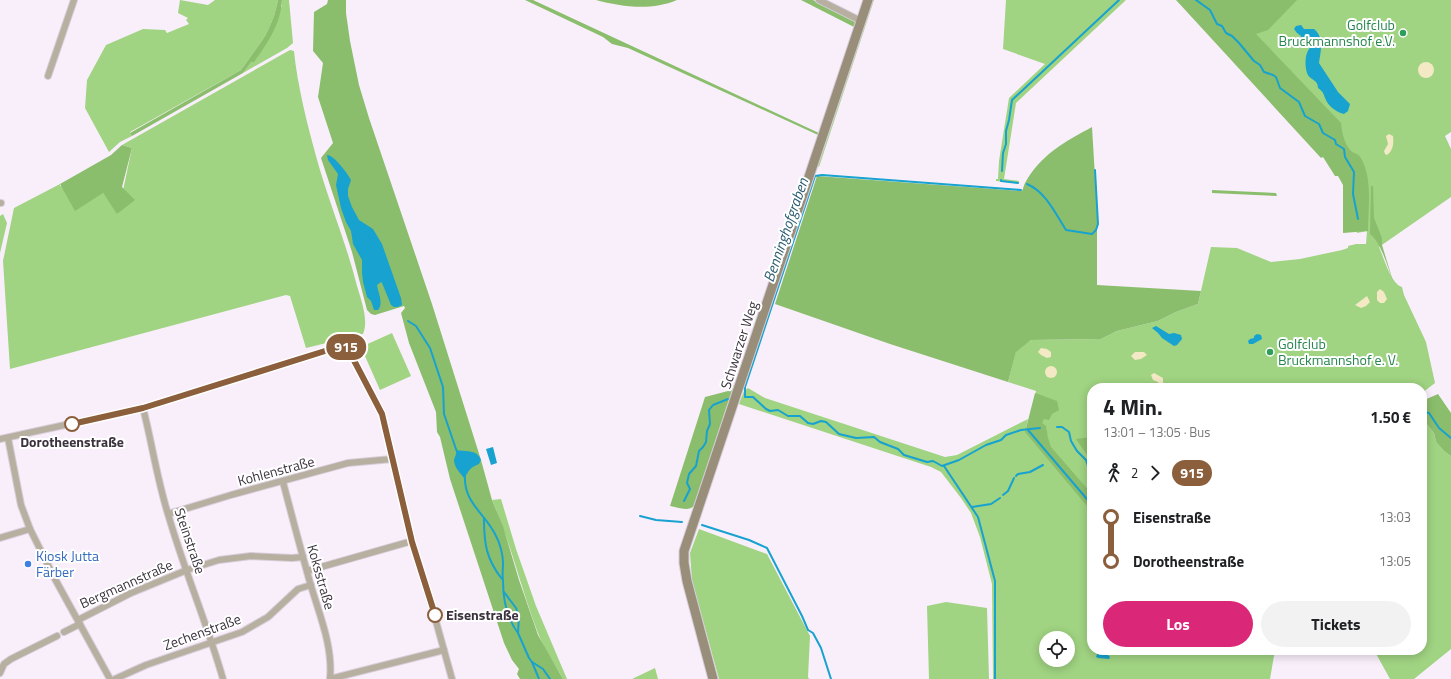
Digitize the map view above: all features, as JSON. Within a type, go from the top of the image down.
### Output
[{"type":"street","points":[[48,76],[74,0]]},
{"type":"street","points":[[819,0],[861,21]]},
{"type":"street","name":"Schwarzer Weg","points":[[713,679],[687,581],[684,551],[868,0]]},
{"type":"street","points":[[0,439],[143,408],[341,346],[347,347],[382,414],[412,542],[452,679]]},
{"type":"street","name":"Steinstraße","points":[[143,408],[153,448],[159,482],[168,514],[212,642],[223,679]]},
{"type":"street","points":[[8,438],[21,505],[30,529],[110,679]]},
{"type":"street","name":"Kohlenstraße","points":[[168,514],[231,495],[348,464],[392,459]]},
{"type":"street","name":"Koksstraße","points":[[283,482],[328,642],[331,664],[330,679]]},
{"type":"street","points":[[0,538],[30,529]]},
{"type":"street","points":[[307,571],[412,542]]},
{"type":"street","name":"Bergmannstraße","points":[[64,632],[131,592],[187,570],[219,560],[251,556],[292,558],[303,557]]},
{"type":"street","name":"Zechenstraße","points":[[115,679],[146,665],[242,632],[268,617],[298,589],[311,585]]},
{"type":"street","points":[[0,673],[4,664],[11,659],[57,636]]},
{"type":"street","points":[[330,679],[444,650]]},
{"type":"green space","points":[[180,0],[208,5],[215,0],[278,0],[274,16],[266,35],[241,70],[130,132],[132,136],[120,142],[109,152],[85,108],[87,80],[106,45],[143,29],[165,30],[167,33],[189,24],[186,20],[188,18],[178,13]]},
{"type":"green space","points":[[278,0],[282,0],[276,25],[264,48],[254,62],[251,62],[243,73],[132,136],[130,133],[241,70],[266,35],[274,16]]},
{"type":"green space","points":[[282,0],[289,0],[293,43],[287,48],[243,73],[282,6]]},
{"type":"green space","points":[[328,0],[346,0],[346,13],[350,41],[359,85],[369,118],[432,304],[492,500],[503,526],[519,580],[538,635],[563,679],[520,679],[517,674],[519,669],[512,660],[504,643],[450,479],[440,437],[437,432],[436,412],[409,343],[401,313],[405,308],[404,306],[375,315],[371,314],[367,310],[352,252],[321,158],[333,143],[318,97],[323,63],[313,51],[314,12],[327,4]]},
{"type":"green space","points":[[525,0],[533,0],[819,133],[818,135],[628,48],[612,44],[603,37]]},
{"type":"green space","points":[[596,0],[677,0],[657,6],[636,7]]},
{"type":"green space","points":[[801,0],[813,0],[856,21],[854,27]]},
{"type":"green space","points":[[871,0],[874,0],[819,167],[816,165]]},
{"type":"green space","points":[[1006,0],[1126,0],[1016,103],[1004,179],[1019,181],[1019,183],[996,181],[996,179],[998,179],[999,161],[1009,98],[1045,64],[1003,49]]},
{"type":"green space","points":[[1176,0],[1297,0],[1268,30],[1256,34],[1341,123],[1347,145],[1351,151],[1358,154],[1361,158],[1365,167],[1368,185],[1368,231],[1343,233],[1343,185],[1338,176],[1335,176],[1323,157],[1321,158]]},
{"type":"green space","points":[[1222,0],[1451,0],[1451,132],[1445,136],[1451,149],[1451,197],[1379,247],[1391,276],[1398,285],[1402,287],[1404,295],[1426,342],[1435,383],[1427,389],[1427,383],[1087,383],[1087,655],[1274,655],[1270,679],[993,679],[992,584],[980,537],[971,513],[941,472],[931,467],[739,404],[744,391],[748,388],[765,398],[945,457],[957,455],[1028,419],[1026,428],[1028,428],[1036,391],[1008,382],[1016,351],[1031,340],[1101,339],[1117,331],[1158,321],[1176,312],[1198,304],[1211,247],[1237,248],[1271,262],[1300,259],[1342,250],[1348,248],[1348,246],[1356,244],[1366,244],[1367,231],[1357,233],[1338,149]]},
{"type":"green space","points":[[290,50],[294,51],[297,76],[316,156],[348,253],[362,304],[365,316],[365,328],[363,334],[306,348],[290,296],[286,295],[10,369],[3,261],[14,208],[60,184],[60,186],[103,193],[118,214],[132,148],[122,145]]},
{"type":"green space","points":[[1092,127],[1097,210],[1097,285],[1201,291],[1198,304],[1176,312],[1158,321],[1117,331],[1101,339],[1031,340],[1016,352],[1008,382],[890,344],[775,304],[817,176],[1022,191],[1025,183],[1038,164],[1063,143]]},
{"type":"green space","points":[[122,145],[132,148],[122,187],[135,200],[117,214],[103,193],[75,211],[60,184],[111,155]]},
{"type":"green space","points":[[1371,186],[1373,186],[1374,218],[1382,238],[1382,245],[1393,281],[1381,249],[1370,234]]},
{"type":"green space","points":[[1212,190],[1276,193],[1277,196],[1212,193]]},
{"type":"green space","points":[[3,214],[7,223],[0,253],[0,216]]},
{"type":"green space","points":[[392,333],[411,376],[380,390],[361,347]]},
{"type":"green space","points":[[732,385],[734,385],[694,506],[686,509],[670,506],[705,397],[728,391]]},
{"type":"green space","points":[[1035,393],[1057,401],[1059,410],[1052,414],[1049,420],[1044,419],[1042,423],[1046,426],[1051,447],[1087,489],[1087,506],[1025,432]]},
{"type":"green space","points":[[1438,394],[1451,413],[1451,456],[1436,442],[1434,433],[1427,424],[1427,399]]},
{"type":"green space","points":[[1427,424],[1434,433],[1436,442],[1451,456],[1451,649],[1414,679],[1390,679],[1377,655],[1427,655]]},
{"type":"green space","points":[[1087,438],[1087,455],[1076,439]]},
{"type":"green space","points":[[501,499],[516,549],[536,606],[567,679],[563,679],[540,639],[505,533],[492,500]]},
{"type":"green space","points":[[699,529],[767,554],[810,636],[809,679],[719,679],[692,581],[690,553]]},
{"type":"green space","points":[[946,602],[987,608],[989,679],[929,679],[927,606]]},
{"type":"green space","points":[[655,668],[658,679],[632,679]]},
{"type":"sand","points":[[1426,62],[1433,67],[1434,70],[1429,77],[1426,78],[1419,73],[1418,70],[1423,63]]},
{"type":"sand","points":[[1389,134],[1393,136],[1393,144],[1391,151],[1387,155],[1384,151],[1388,144],[1386,136]]},
{"type":"sand","points":[[1380,289],[1384,292],[1387,299],[1384,303],[1380,303],[1377,300],[1377,292]]},
{"type":"sand","points":[[1367,296],[1370,302],[1366,306],[1361,308],[1355,305]]},
{"type":"sand","points":[[1041,348],[1047,349],[1051,352],[1051,357],[1047,358],[1041,355],[1038,352]]},
{"type":"sand","points":[[1135,352],[1144,352],[1147,355],[1141,359],[1135,360],[1131,356]]},
{"type":"sand","points":[[1051,366],[1055,368],[1057,372],[1055,376],[1051,378],[1047,376],[1045,372],[1047,368]]},
{"type":"sand","points":[[1154,373],[1163,378],[1163,383],[1158,383],[1153,380],[1151,375]]},
{"type":"water","points":[[1301,25],[1304,29],[1314,29],[1321,40],[1319,63],[1338,92],[1350,104],[1348,111],[1344,114],[1330,106],[1323,93],[1318,88],[1317,83],[1307,73],[1306,57],[1313,41],[1310,38],[1303,41],[1301,40],[1301,36],[1294,29],[1296,26]]},
{"type":"water","points":[[327,155],[337,161],[351,180],[348,189],[348,196],[352,207],[359,220],[373,229],[382,244],[401,298],[402,305],[398,307],[391,305],[381,282],[377,285],[381,301],[378,310],[374,310],[371,301],[367,297],[363,282],[362,260],[353,244],[351,231],[341,208],[336,185],[338,174],[328,160]]},
{"type":"water","points":[[1156,326],[1169,334],[1174,333],[1181,335],[1182,339],[1177,345],[1174,346],[1162,338],[1152,328]]},
{"type":"water","points":[[1257,334],[1261,335],[1262,339],[1253,344],[1249,344],[1248,341],[1254,338]]},
{"type":"water","points":[[493,447],[497,463],[491,465],[486,449]]},
{"type":"water","points":[[456,450],[477,454],[481,460],[479,464],[473,467],[464,478],[454,463]]},
{"type":"water","points":[[1097,655],[1108,655],[1110,657],[1109,659],[1096,657]]},
{"type":"waterway","name":"Benninghofgraben","points":[[1002,171],[1003,153],[1006,144],[1006,131],[1012,100],[1119,0]]},
{"type":"waterway","points":[[1196,0],[1210,10],[1217,24],[1222,26],[1226,33],[1232,36],[1239,43],[1254,61],[1260,65],[1264,72],[1276,77],[1280,88],[1299,102],[1305,116],[1319,124],[1323,133],[1335,140],[1336,144],[1344,149],[1345,157],[1354,172],[1353,194],[1358,219]]},
{"type":"waterway","name":"Benninghofgraben","points":[[1027,184],[1040,192],[1054,210],[1066,230],[1092,234],[1096,230],[1098,224],[1095,170]]},
{"type":"waterway","name":"Benninghofgraben","points":[[1021,190],[822,175],[815,176],[745,387],[745,397],[753,397],[770,411],[778,410],[788,416],[800,416],[808,423],[813,424],[821,421],[826,422],[839,434],[856,438],[874,437],[880,442],[898,449],[904,455],[927,462],[933,461],[942,466],[959,460],[986,445],[1001,440],[1006,435],[1021,430],[1040,428]]},
{"type":"waterway","name":"Benninghofgraben","points":[[1001,180],[1018,183]]},
{"type":"waterway","points":[[408,321],[416,326],[430,348],[443,387],[444,414],[457,452]]},
{"type":"waterway","points":[[684,501],[690,489],[687,483],[689,474],[696,466],[699,451],[706,442],[707,431],[710,424],[709,410],[713,405],[728,399]]},
{"type":"waterway","points":[[1427,413],[1429,413],[1439,428],[1451,438]]},
{"type":"waterway","points":[[1057,427],[1062,427],[1069,432],[1071,441],[1087,463]]},
{"type":"waterway","points":[[1028,430],[1087,499]]},
{"type":"waterway","points":[[1016,476],[1018,474],[1030,472],[1043,465]]},
{"type":"waterway","points":[[944,466],[978,517],[995,581],[995,679]]},
{"type":"waterway","points":[[465,475],[465,485],[471,501],[492,528],[500,546],[503,560],[505,602],[508,615],[518,633]]},
{"type":"waterway","points":[[1003,495],[1008,491],[1014,478]]},
{"type":"waterway","points":[[972,507],[991,504],[1000,498]]},
{"type":"waterway","points":[[640,516],[656,520],[682,522]]},
{"type":"waterway","points":[[484,518],[485,543],[489,558],[502,579]]},
{"type":"waterway","points":[[702,525],[749,540],[767,548],[808,630],[813,633],[821,648],[831,679]]},
{"type":"waterway","points":[[504,592],[516,608],[519,616],[518,633],[529,658],[532,662],[543,669],[550,679]]},
{"type":"waterway","points":[[532,662],[539,679]]},
{"type":"bus line","name":"915","points":[[72,424],[143,408],[341,346],[347,347],[382,414],[412,542],[435,615]]},
{"type":"place","name":"Golfclub Bruckmannshof e.V.","points":[[1403,33]]},
{"type":"place","name":"Golfclub Bruckmannshof e. V.","points":[[1270,352]]},
{"type":"place","name":"Dorotheenstraße","points":[[72,424]]},
{"type":"place","name":"Kiosk Jutta Färber","points":[[28,564]]},
{"type":"place","name":"Eisenstraße","points":[[435,615]]}]
